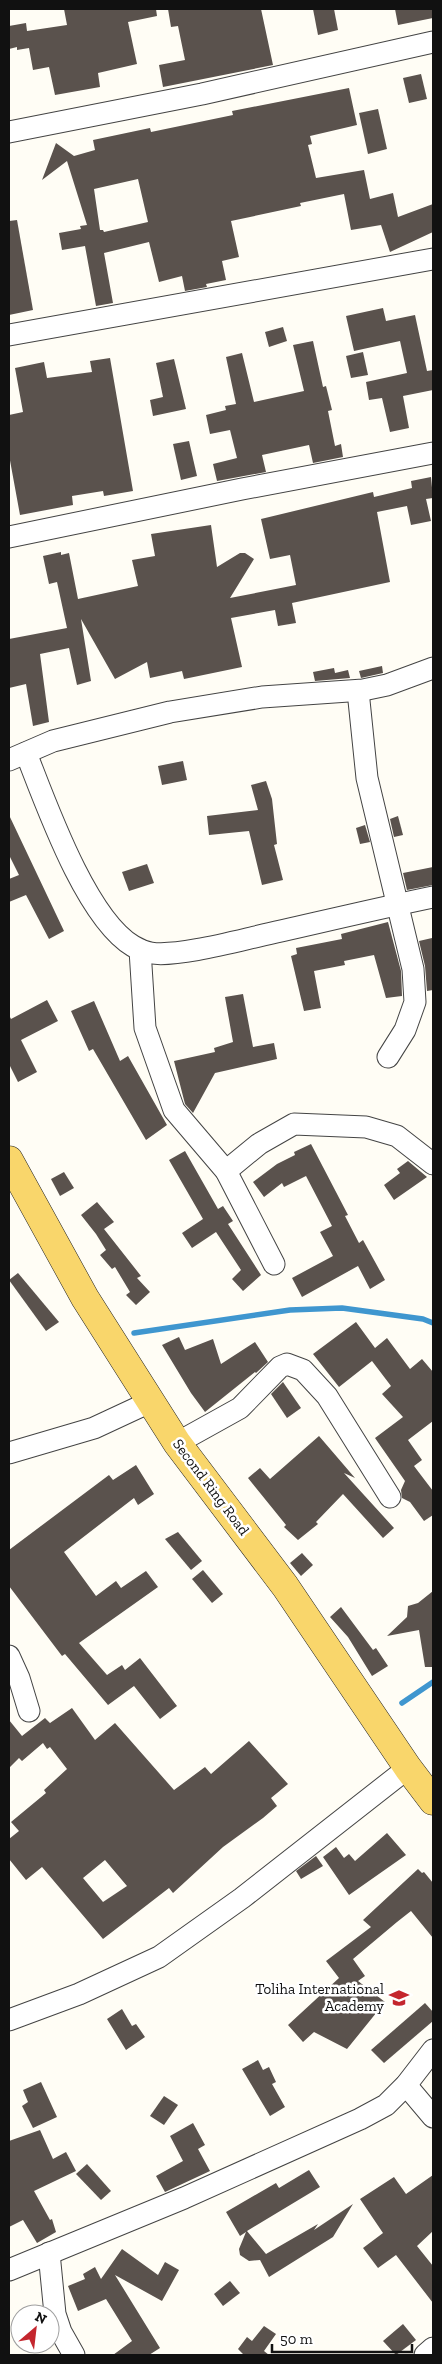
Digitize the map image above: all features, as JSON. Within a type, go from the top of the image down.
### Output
[{"type":"main road","name":"Second Ring Road","points":[[9,1160],[85,1298],[152,1400],[177,1443],[285,1586],[408,1768],[433,1801]]},
{"type":"street","points":[[9,132],[305,72],[433,42]]},
{"type":"street","points":[[9,335],[433,259]]},
{"type":"street","points":[[9,537],[433,453]]},
{"type":"street","points":[[433,668],[387,685],[358,691],[308,692],[262,697],[170,712],[53,741],[17,756],[106,923],[122,938],[140,950],[151,953],[168,952],[223,944],[433,897]]},
{"type":"street","points":[[358,691],[367,778],[396,905],[413,969],[414,1002],[405,1030],[388,1056]]},
{"type":"street","points":[[140,950],[145,1028],[174,1110],[226,1171],[274,1264]]},
{"type":"street","points":[[226,1171],[259,1144],[294,1124],[366,1127],[397,1136],[433,1164]]},
{"type":"street","points":[[177,1443],[240,1408],[280,1367],[287,1364],[303,1370],[327,1396],[390,1497]]},
{"type":"street","points":[[9,1453],[94,1428],[152,1400]]},
{"type":"street","points":[[9,1656],[19,1678],[29,1711]]},
{"type":"street","points":[[10,2017],[79,1994],[159,1957],[242,1898],[408,1768]]},
{"type":"street","points":[[9,2270],[184,2198],[360,2119],[386,2105],[406,2085],[433,2050]]},
{"type":"street","points":[[406,2085],[433,2117]]},
{"type":"street","points":[[49,2253],[55,2314],[61,2332],[74,2355]]},
{"type":"street","points":[[425,2355],[433,2348]]},
{"type":"building","points":[[64,9],[156,9],[157,16],[128,22],[137,64],[98,73],[100,87],[55,95],[49,67],[33,70],[29,48],[17,50],[17,47],[9,49],[9,26],[26,23],[27,31],[67,25]]},
{"type":"building","points":[[168,9],[261,9],[273,65],[163,87],[159,65],[185,60],[178,26],[171,27]]},
{"type":"building","points":[[313,9],[334,9],[338,30],[318,35]]},
{"type":"building","points":[[395,9],[433,9],[433,18],[398,25]]},
{"type":"building","points":[[421,74],[427,99],[409,103],[403,78]]},
{"type":"building","points":[[349,88],[357,125],[310,136],[312,144],[308,145],[316,178],[364,170],[370,199],[393,193],[398,217],[433,204],[433,232],[390,252],[381,225],[351,230],[344,194],[300,203],[301,206],[231,221],[239,257],[222,261],[226,280],[206,284],[207,287],[185,291],[182,276],[159,282],[149,242],[104,253],[113,303],[96,306],[85,246],[62,250],[59,233],[81,229],[80,226],[87,225],[67,161],[42,180],[56,143],[74,156],[95,150],[93,140],[150,128],[151,132],[233,115],[232,111]],"holes":[[[138,179],[148,222],[104,232],[100,230],[94,189]]]},
{"type":"building","points":[[378,109],[387,149],[368,154],[359,113]]},
{"type":"building","points":[[17,220],[33,310],[9,315],[9,221]]},
{"type":"building","points":[[383,308],[386,321],[415,315],[427,371],[433,370],[433,390],[403,396],[409,428],[390,432],[382,398],[369,400],[366,382],[407,373],[400,341],[354,351],[346,316]]},
{"type":"building","points":[[283,327],[287,341],[269,347],[265,332]]},
{"type":"building","points":[[313,341],[323,387],[326,386],[332,410],[328,411],[335,446],[341,444],[343,457],[313,463],[309,445],[262,455],[266,472],[217,481],[213,464],[237,458],[230,430],[210,434],[206,415],[226,410],[225,406],[236,404],[226,357],[242,353],[254,402],[304,391],[293,345]]},
{"type":"building","points":[[363,352],[368,375],[351,378],[346,356]]},
{"type":"building","points":[[110,358],[133,491],[104,496],[103,491],[72,496],[73,505],[20,515],[9,455],[9,415],[23,412],[15,368],[44,362],[47,378],[92,372],[90,361]]},
{"type":"building","points":[[174,359],[186,409],[153,416],[150,400],[163,397],[156,363]]},
{"type":"building","points":[[189,441],[197,476],[181,480],[173,444]]},
{"type":"building","points":[[431,477],[433,498],[426,499],[431,521],[411,525],[407,506],[377,512],[390,582],[292,603],[296,623],[278,626],[275,610],[231,618],[242,667],[184,679],[182,671],[150,678],[147,662],[115,679],[81,619],[91,681],[77,685],[69,648],[40,654],[49,722],[33,726],[26,684],[9,688],[9,639],[67,628],[57,582],[49,584],[43,556],[61,552],[61,555],[69,553],[78,599],[138,586],[132,560],[155,556],[151,534],[211,525],[217,567],[240,553],[245,553],[254,559],[230,598],[296,585],[290,555],[270,559],[261,519],[373,492],[374,497],[412,488],[411,481]]},
{"type":"building","points":[[382,666],[383,673],[361,678],[359,671]]},
{"type":"building","points":[[334,668],[335,673],[348,670],[350,678],[315,681],[313,672]]},
{"type":"building","points":[[183,761],[187,780],[162,785],[158,766]]},
{"type":"building","points":[[266,781],[272,799],[277,844],[274,845],[283,880],[262,885],[249,831],[209,835],[207,816],[258,810],[251,785]]},
{"type":"building","points":[[9,815],[64,931],[49,939],[26,895],[9,902],[9,879],[19,875],[9,855]]},
{"type":"building","points":[[398,816],[403,835],[394,837],[390,819]]},
{"type":"building","points":[[365,825],[370,842],[360,844],[356,828]]},
{"type":"building","points":[[147,864],[154,883],[129,891],[122,872]]},
{"type":"building","points":[[433,867],[433,885],[407,890],[403,873]]},
{"type":"building","points":[[388,922],[401,971],[402,996],[386,998],[374,955],[344,961],[345,965],[314,971],[321,1008],[304,1011],[291,956],[297,954],[296,948],[342,939],[341,934]]},
{"type":"building","points":[[432,938],[433,990],[427,991],[425,966],[419,941]]},
{"type":"building","points":[[243,994],[253,1047],[274,1043],[277,1059],[215,1073],[193,1113],[185,1104],[174,1061],[215,1052],[214,1048],[233,1042],[225,997]]},
{"type":"building","points":[[47,1000],[58,1021],[21,1040],[37,1072],[18,1082],[9,1064],[9,1015],[11,1019]]},
{"type":"building","points":[[94,1001],[120,1061],[128,1056],[167,1125],[146,1140],[93,1049],[89,1051],[71,1011]]},
{"type":"building","points":[[311,1144],[348,1215],[345,1216],[359,1243],[363,1240],[385,1280],[370,1289],[358,1266],[302,1297],[292,1278],[333,1256],[320,1232],[332,1226],[306,1176],[284,1187],[282,1183],[264,1197],[253,1182],[277,1164],[295,1155],[294,1152]]},
{"type":"building","points":[[185,1151],[218,1209],[223,1206],[233,1221],[228,1224],[261,1275],[243,1291],[232,1279],[241,1270],[216,1232],[192,1248],[182,1233],[203,1219],[169,1160]]},
{"type":"building","points":[[408,1161],[427,1177],[394,1200],[384,1185],[400,1173],[397,1169]]},
{"type":"building","points":[[64,1172],[74,1188],[60,1196],[51,1179]]},
{"type":"building","points":[[97,1202],[114,1222],[104,1229],[141,1276],[137,1278],[150,1292],[136,1305],[126,1295],[130,1292],[115,1267],[112,1269],[100,1255],[106,1250],[81,1215]]},
{"type":"building","points":[[18,1273],[59,1322],[46,1331],[9,1280]]},
{"type":"building","points":[[356,1322],[375,1348],[387,1338],[410,1369],[422,1359],[433,1372],[433,1421],[408,1440],[422,1460],[414,1466],[433,1491],[433,1515],[424,1521],[410,1502],[402,1498],[401,1490],[405,1481],[375,1438],[403,1417],[382,1394],[391,1386],[372,1361],[339,1387],[313,1354]]},
{"type":"building","points":[[179,1337],[185,1350],[213,1339],[221,1364],[255,1342],[268,1362],[205,1412],[191,1393],[162,1345]]},
{"type":"building","points":[[283,1382],[301,1408],[287,1418],[271,1394]]},
{"type":"building","points":[[319,1436],[355,1478],[344,1473],[394,1528],[383,1538],[343,1494],[316,1522],[318,1524],[298,1540],[284,1527],[286,1525],[248,1478],[260,1468],[270,1479]]},
{"type":"building","points":[[136,1465],[154,1494],[138,1505],[134,1498],[64,1552],[96,1596],[116,1581],[121,1588],[146,1571],[158,1587],[79,1643],[107,1675],[122,1665],[125,1670],[140,1658],[177,1706],[160,1719],[134,1686],[108,1705],[65,1654],[62,1656],[9,1586],[9,1550],[109,1475],[113,1480]]},
{"type":"building","points":[[178,1532],[202,1561],[191,1570],[165,1539]]},
{"type":"building","points":[[302,1553],[313,1565],[301,1576],[290,1563]]},
{"type":"building","points":[[203,1570],[223,1594],[212,1603],[192,1579]]},
{"type":"building","points":[[433,1591],[433,1667],[425,1667],[419,1630],[387,1636],[407,1617],[408,1606],[418,1603]]},
{"type":"building","points":[[341,1607],[373,1650],[376,1648],[388,1666],[372,1676],[348,1637],[330,1617]]},
{"type":"building","points":[[72,1708],[95,1740],[115,1723],[174,1790],[205,1767],[211,1774],[249,1741],[288,1784],[271,1798],[277,1806],[263,1818],[223,1847],[173,1893],[169,1888],[103,1939],[42,1867],[26,1880],[9,1859],[9,1839],[19,1831],[11,1822],[46,1793],[44,1790],[67,1769],[50,1747],[47,1749],[43,1743],[22,1761],[19,1758],[9,1768],[9,1720],[22,1736],[45,1718],[50,1723]],"holes":[[[105,1860],[127,1886],[103,1902],[83,1878]]]},
{"type":"building","points":[[387,1833],[406,1855],[349,1895],[323,1857],[336,1847],[344,1858],[349,1854],[355,1861]]},
{"type":"building","points":[[316,1856],[323,1866],[301,1879],[296,1871]]},
{"type":"building","points":[[418,1869],[422,1873],[424,1872],[433,1883],[433,1938],[411,1911],[397,1922],[353,1959],[365,1976],[358,1981],[385,2002],[347,2049],[314,2032],[303,2042],[288,2025],[339,1978],[326,1961],[371,1927],[363,1920]]},
{"type":"building","points":[[425,2003],[433,2012],[433,2021],[384,2063],[371,2050]]},
{"type":"building","points":[[122,2009],[132,2026],[136,2024],[145,2037],[126,2050],[107,2019]]},
{"type":"building","points":[[258,2060],[263,2070],[269,2067],[276,2082],[272,2084],[285,2107],[270,2116],[242,2069]]},
{"type":"building","points":[[41,2082],[57,2117],[33,2128],[22,2106],[28,2102],[23,2090]]},
{"type":"building","points":[[164,2096],[178,2105],[164,2125],[150,2116]]},
{"type":"building","points":[[193,2123],[205,2145],[198,2149],[210,2171],[165,2192],[156,2176],[183,2161],[170,2136]]},
{"type":"building","points":[[40,2130],[53,2159],[66,2152],[76,2171],[34,2191],[50,2220],[52,2219],[56,2232],[37,2243],[23,2220],[9,2227],[9,2141]]},
{"type":"building","points":[[87,2164],[111,2191],[101,2200],[76,2174]]},
{"type":"building","points":[[309,2170],[320,2187],[247,2231],[266,2254],[318,2224],[314,2230],[353,2204],[333,2237],[269,2277],[260,2260],[249,2261],[240,2255],[239,2249],[246,2232],[240,2236],[226,2212],[276,2183],[279,2188]]},
{"type":"building","points":[[433,2175],[433,2231],[417,2246],[433,2266],[433,2303],[396,2255],[378,2268],[363,2248],[383,2233],[360,2199],[394,2177],[406,2194]]},
{"type":"building","points":[[122,2249],[158,2275],[165,2262],[179,2270],[162,2301],[115,2275],[160,2348],[149,2355],[113,2355],[132,2341],[106,2299],[78,2311],[68,2286],[85,2279],[83,2274],[95,2267],[101,2279]]},
{"type":"building","points":[[230,2281],[240,2293],[223,2306],[214,2294]]},
{"type":"building","points":[[403,2324],[416,2340],[396,2355],[383,2341]]},
{"type":"building","points":[[264,2326],[276,2334],[264,2351],[269,2355],[242,2355],[238,2349],[247,2337],[252,2341]]},
{"type":"waterway","points":[[134,1333],[290,1310],[342,1308],[423,1319],[433,1323]]},
{"type":"waterway","points":[[402,1703],[433,1682]]},
{"type":"place","name":"Toliha International Academy","points":[[399,1998]]}]
